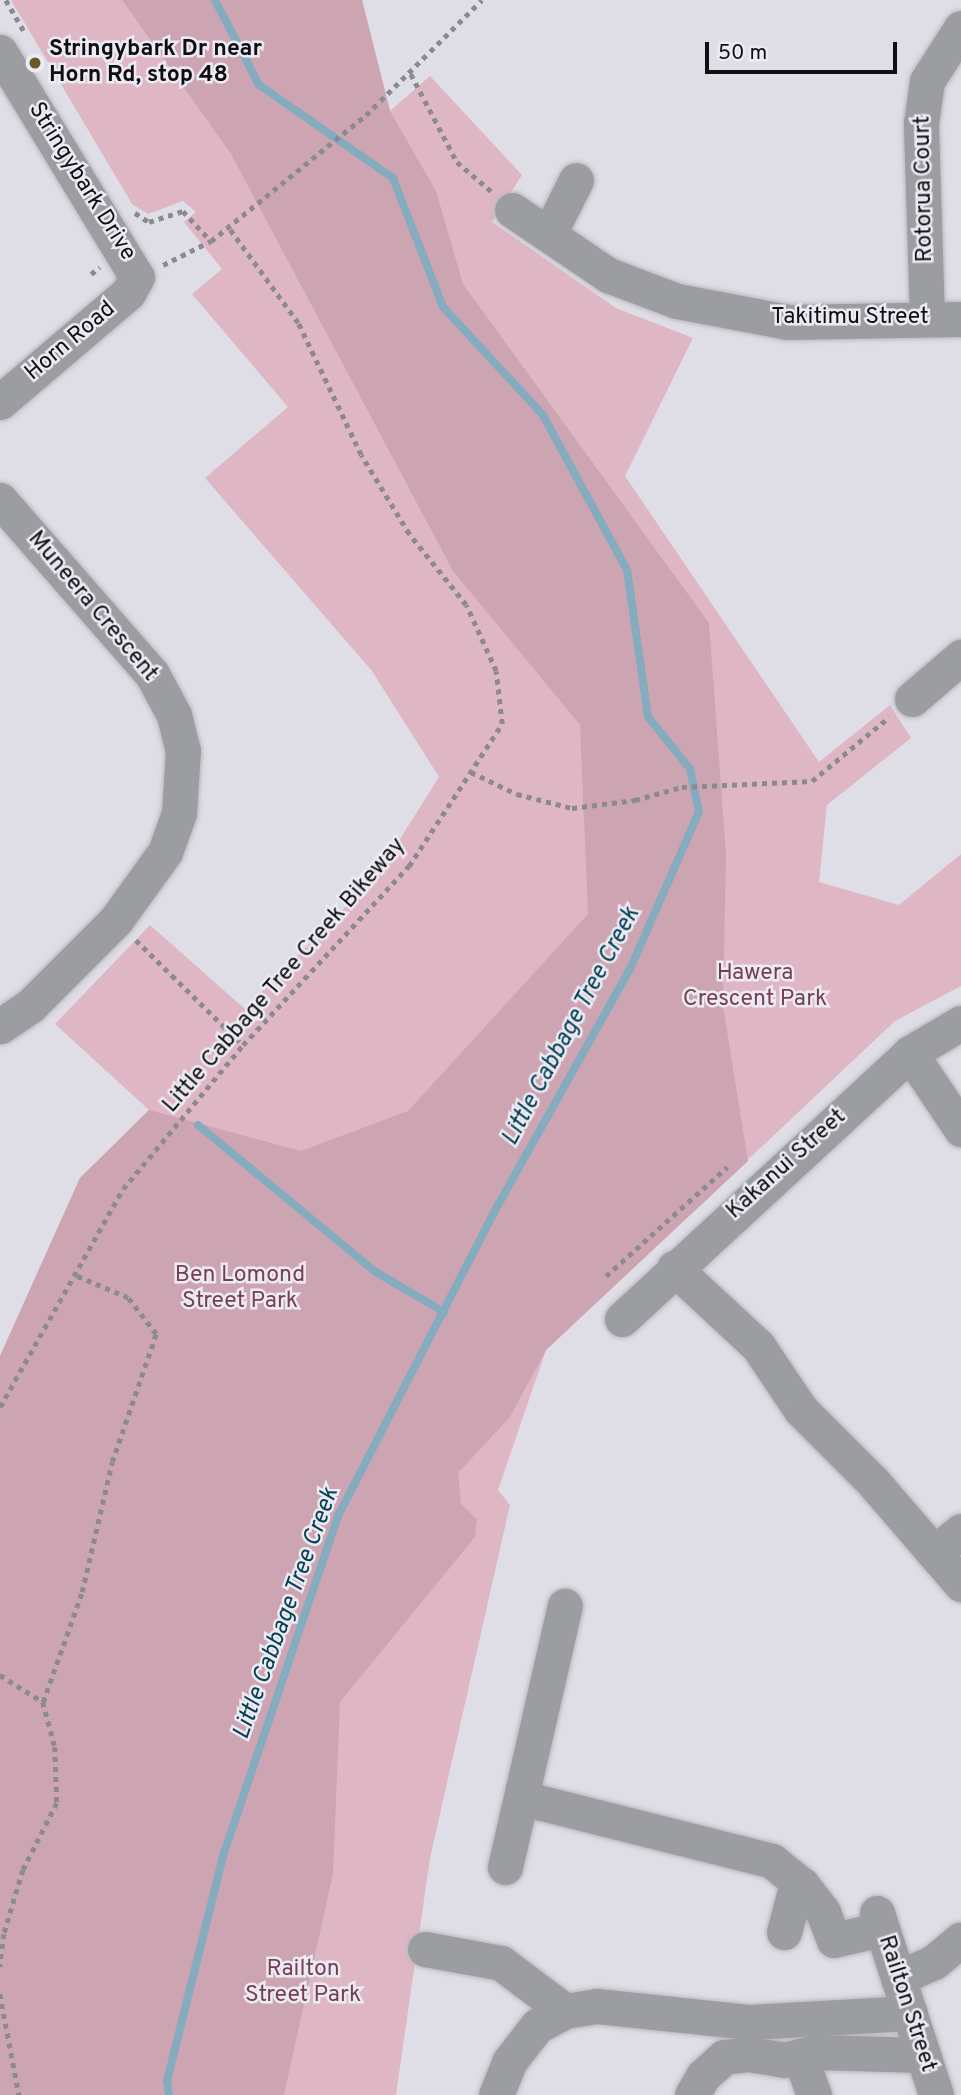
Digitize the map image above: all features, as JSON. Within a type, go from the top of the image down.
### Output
[{"type":"street","name":"Rotorua Court","points":[[927,318],[921,123],[927,81],[961,28]]},
{"type":"street","name":"Stringybark Drive","points":[[16,49],[137,277]]},
{"type":"street","points":[[550,232],[576,180]]},
{"type":"street","name":"Takitimu Street","points":[[512,210],[550,232],[608,275],[677,301],[732,314],[802,323],[961,319]]},
{"type":"street","name":"Horn Road","points":[[0,402],[128,293],[137,277]]},
{"type":"street","name":"Muneera Crescent","points":[[0,500],[109,620],[152,674],[174,715],[183,750],[179,813],[165,852],[116,920],[30,1006],[0,1026]]},
{"type":"street","points":[[912,699],[961,657]]},
{"type":"street","name":"Kakanui Street","points":[[622,1320],[674,1268],[910,1053],[961,1023]]},
{"type":"street","points":[[910,1053],[961,1129]]},
{"type":"street","points":[[674,1268],[758,1346],[801,1410],[961,1584]]},
{"type":"street","points":[[934,1553],[961,1531]]},
{"type":"street","points":[[505,1867],[565,1606]]},
{"type":"street","points":[[522,1798],[772,1861],[802,1885],[793,1898],[784,1932]]},
{"type":"street","name":"Railton Street","points":[[802,1885],[823,1912],[835,1940],[879,1921],[936,2095]]},
{"type":"street","points":[[898,1978],[933,1962],[961,1939]]},
{"type":"street","points":[[425,1949],[501,1963],[565,2011]]},
{"type":"street","points":[[496,2095],[509,2062],[537,2026],[565,2011],[597,2006],[750,2022],[910,2013]]},
{"type":"street","points":[[692,2095],[703,2076],[724,2057],[748,2054],[785,2060],[816,2052],[923,2055]]},
{"type":"street","points":[[800,2056],[814,2095]]},
{"type":"path","points":[[6,0],[16,49]]},
{"type":"path","points":[[137,277],[211,241],[366,116],[411,74],[482,0]]},
{"type":"path","points":[[411,74],[457,162],[512,210]]},
{"type":"path","points":[[127,205],[149,222],[183,211],[211,241]]},
{"type":"path","name":"Little Cabbage Tree Creek Bikeway","points":[[0,1407],[123,1189],[243,1045],[409,866],[502,724],[496,671],[466,605],[409,534],[360,455],[298,323],[228,227]]},
{"type":"path","points":[[471,772],[517,794],[572,808],[635,800],[682,787],[727,782],[812,781],[912,699]]},
{"type":"path","points":[[116,920],[243,1045]]},
{"type":"path","points":[[606,1276],[727,1167]]},
{"type":"path","points":[[0,1967],[2,1935],[23,1870],[57,1803],[55,1747],[43,1702],[82,1592],[112,1462],[156,1334],[128,1298],[74,1275]]},
{"type":"path","points":[[0,1675],[43,1702]]},
{"type":"path","points":[[0,1994],[19,2095]]},
{"type":"green space","points":[[11,0],[362,0],[390,111],[430,76],[522,175],[492,222],[616,308],[693,338],[625,476],[819,762],[890,705],[911,738],[827,805],[819,882],[899,905],[961,854],[961,986],[895,1021],[546,1350],[498,1490],[510,1505],[430,1858],[396,2095],[11,2095],[0,2053],[0,1356],[80,1178],[149,1110],[55,1024],[150,925],[245,1009],[378,874],[439,777],[372,671],[205,478],[288,407],[192,294],[222,269],[184,222],[196,212],[183,201],[148,214],[132,204]]},
{"type":"green space","name":"Ben Lomond Street Park","points":[[122,0],[362,0],[390,111],[436,191],[463,284],[709,623],[726,854],[723,1006],[748,1161],[546,1350],[510,1417],[458,1473],[461,1504],[477,1520],[475,1537],[340,1702],[333,1874],[284,2095],[0,2095],[0,1356],[80,1178],[149,1110],[301,1151],[408,1111],[588,914],[580,725],[453,571],[231,154]]},
{"type":"waterway","name":"Little Cabbage Tree Creek","points":[[169,2095],[167,2081],[224,1853],[339,1514],[493,1214],[630,969],[699,812],[690,769],[648,717],[627,570],[543,415],[443,307],[393,178],[259,85],[215,0]]},
{"type":"waterway","points":[[198,1125],[376,1272],[444,1312]]},
{"type":"place","name":"Stringybark Dr near Horn Rd, stop 48","points":[[35,63]]},
{"type":"park label","name":"Hawera Crescent Park","points":[[755,987]]},
{"type":"park label","name":"Railton Street Park","points":[[303,1983]]}]
